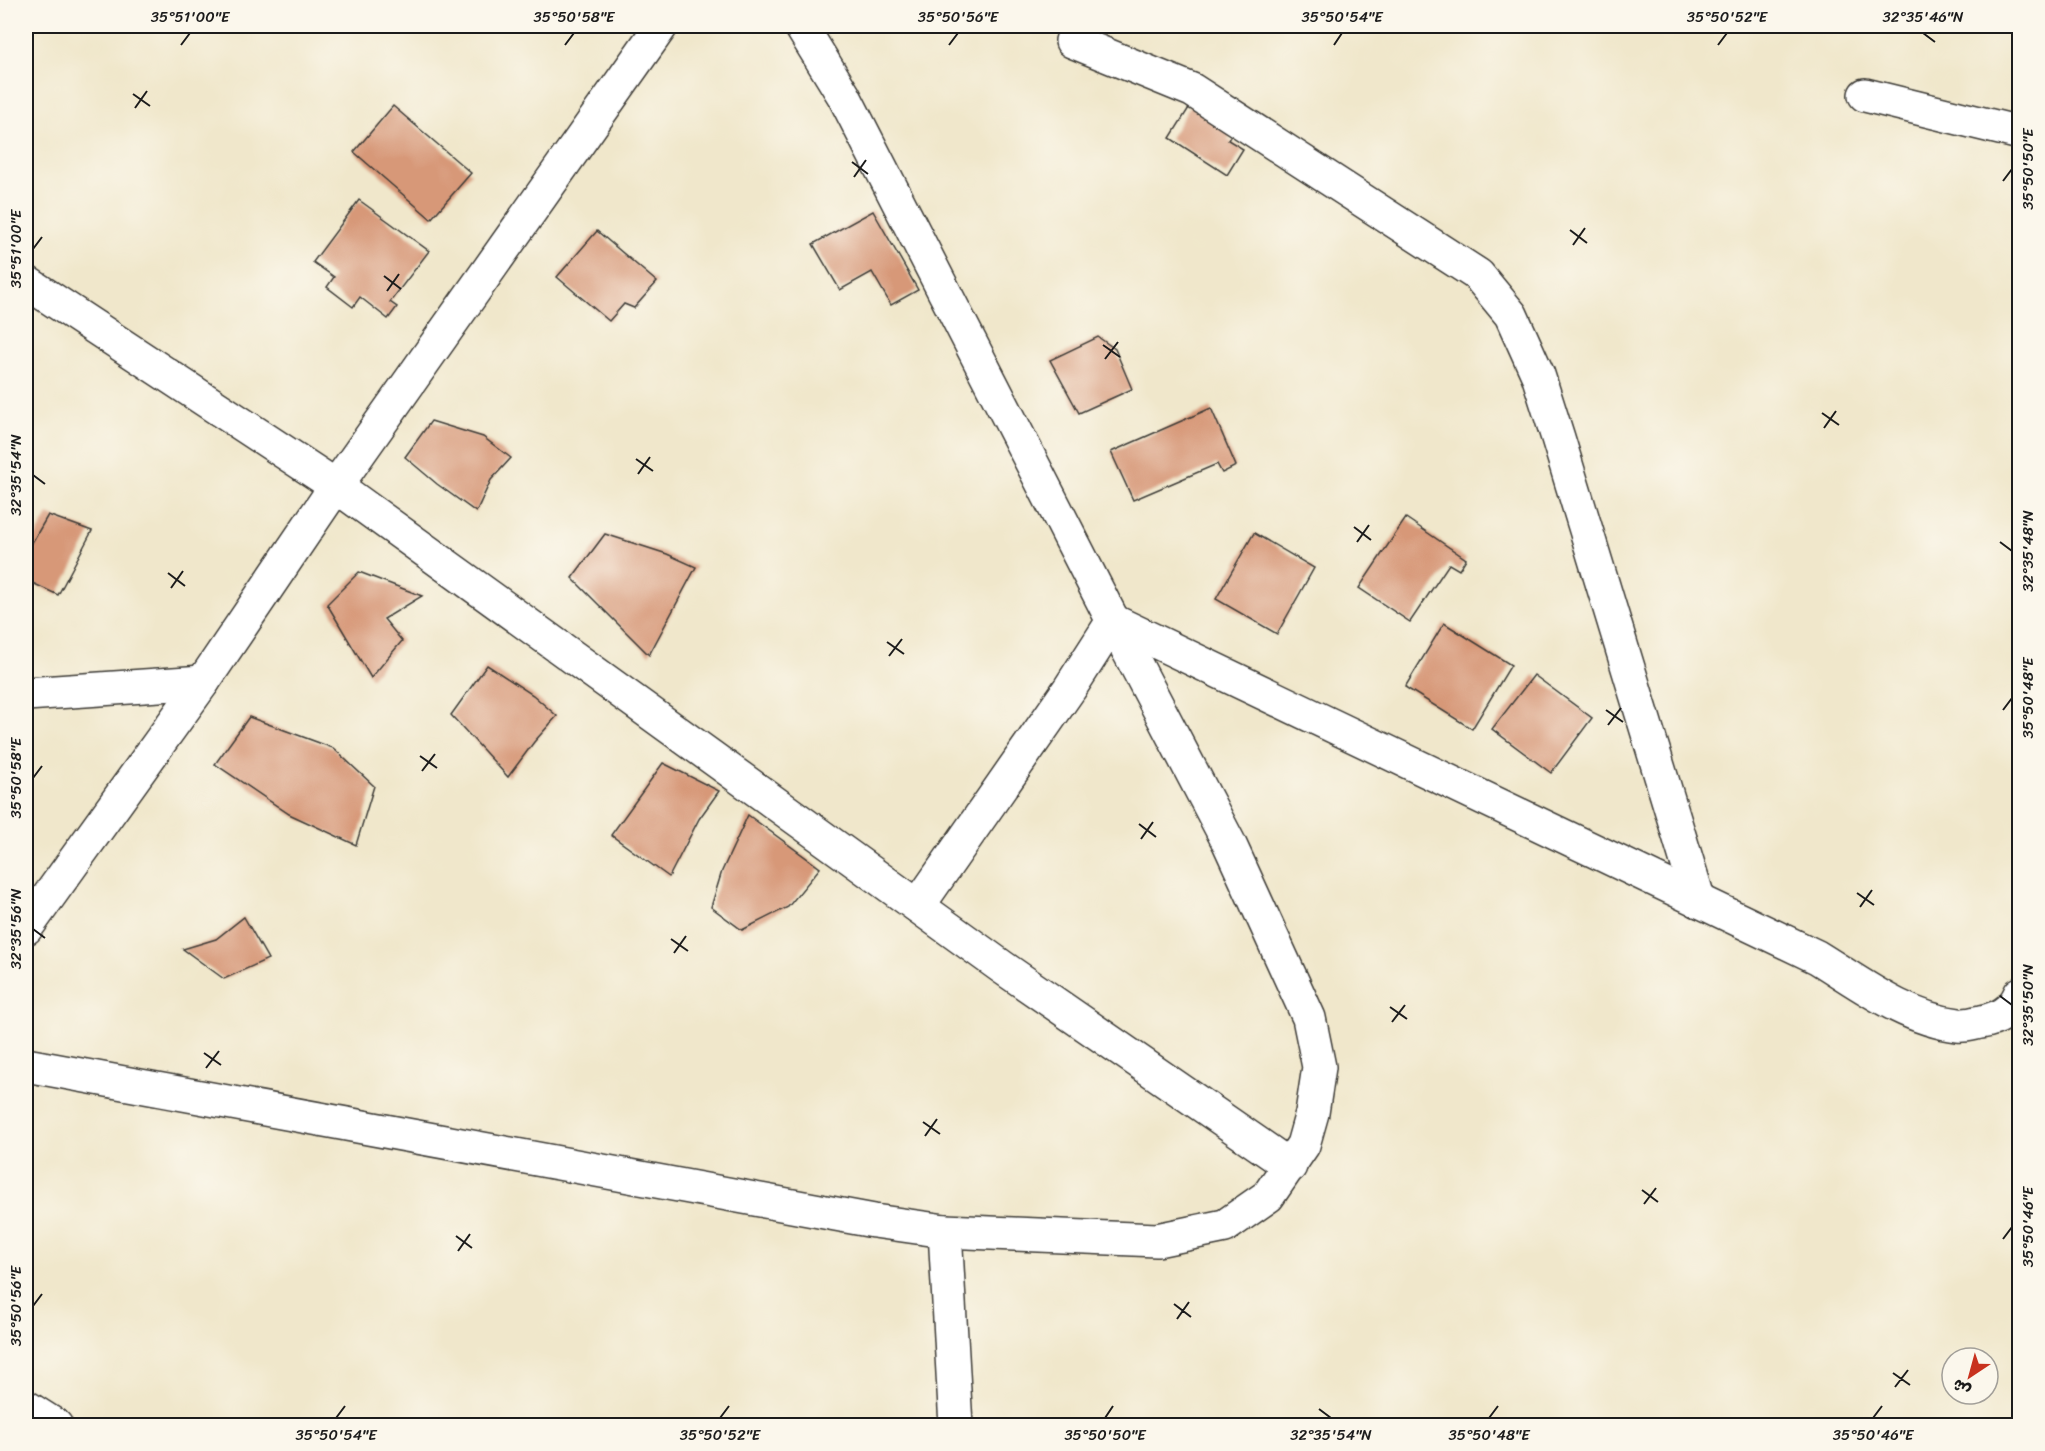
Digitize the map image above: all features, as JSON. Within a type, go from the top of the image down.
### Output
[{"type":"street","points":[[26,928],[203,682],[336,486],[661,26]]},
{"type":"street","points":[[26,1065],[874,1221],[945,1231],[1157,1240],[1225,1226],[1268,1196],[1303,1145],[1312,1113],[1319,1067],[1309,1018],[1229,843],[844,96],[801,26]]},
{"type":"street","points":[[1072,41],[1192,90],[1478,275],[1511,315],[1538,375],[1699,901]]},
{"type":"street","points":[[1865,95],[2019,133]]},
{"type":"street","points":[[26,282],[336,486],[918,906],[1290,1166]]},
{"type":"street","points":[[918,906],[1070,688],[1113,621]]},
{"type":"street","points":[[1113,621],[1817,957],[1889,1002],[1922,1016],[1960,1025],[1997,1020],[2016,1004],[2019,994]]},
{"type":"street","points":[[26,694],[203,682]]},
{"type":"street","points":[[945,1231],[956,1425]]},
{"type":"street","points":[[26,1407],[56,1425]]},
{"type":"building","points":[[1192,103],[1234,130],[1228,140],[1243,149],[1227,175],[1170,138]]},
{"type":"building","points":[[393,106],[471,173],[431,219],[354,152]]},
{"type":"building","points":[[359,200],[429,251],[390,302],[397,307],[388,319],[360,297],[353,307],[327,287],[334,277],[313,262]]},
{"type":"building","points":[[873,211],[918,290],[891,305],[872,272],[840,290],[813,244]]},
{"type":"building","points":[[597,231],[657,282],[634,308],[624,304],[609,321],[557,277]]},
{"type":"building","points":[[1098,337],[1115,349],[1132,389],[1079,413],[1050,360]]},
{"type":"building","points":[[1211,408],[1236,466],[1222,473],[1217,464],[1133,500],[1111,452]]},
{"type":"building","points":[[431,421],[483,437],[511,458],[491,480],[476,512],[405,457]]},
{"type":"building","points":[[48,515],[92,531],[58,595],[26,580],[26,553]]},
{"type":"building","points":[[1406,518],[1466,559],[1459,570],[1449,564],[1410,622],[1359,588]]},
{"type":"building","points":[[1254,533],[1314,568],[1277,634],[1216,599]]},
{"type":"building","points":[[605,534],[667,554],[696,567],[649,655],[572,578]]},
{"type":"building","points":[[359,572],[422,596],[384,619],[402,641],[371,678],[327,604]]},
{"type":"building","points":[[1444,623],[1511,665],[1472,729],[1405,687]]},
{"type":"building","points":[[487,665],[533,695],[557,716],[508,777],[451,715]]},
{"type":"building","points":[[1534,675],[1592,718],[1551,773],[1492,729]]},
{"type":"building","points":[[249,717],[333,748],[374,786],[356,845],[289,814],[215,764]]},
{"type":"building","points":[[663,763],[719,791],[699,819],[669,877],[611,835]]},
{"type":"building","points":[[748,815],[820,868],[788,907],[742,930],[711,907],[722,871]]},
{"type":"building","points":[[244,917],[268,959],[224,979],[183,949],[216,939]]}]
